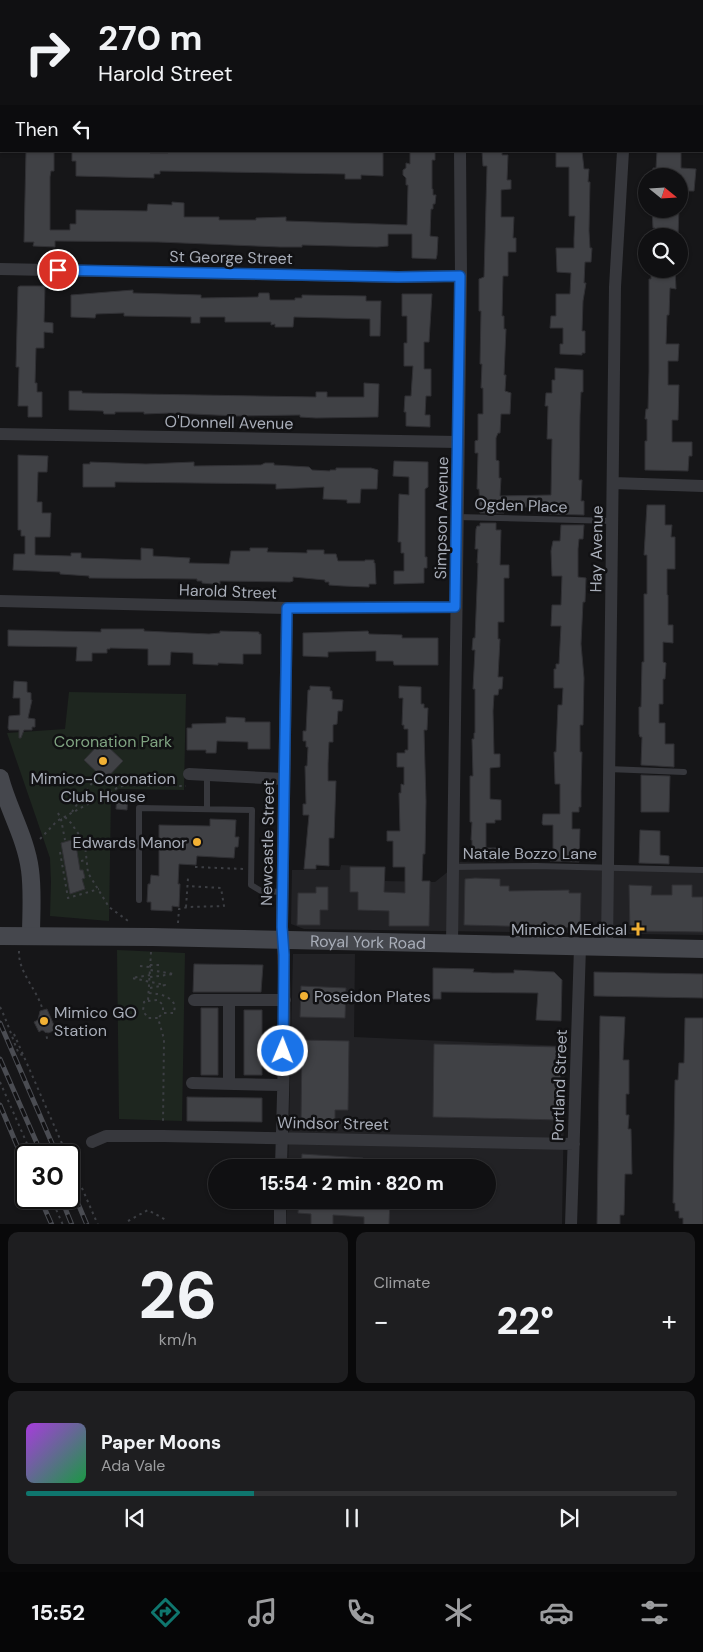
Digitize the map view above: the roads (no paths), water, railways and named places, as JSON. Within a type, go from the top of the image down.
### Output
[{"type":"main road","points":[[0,778],[26,853],[30,871],[25,942]]},
{"type":"main road","name":"Royal York Road","points":[[0,936],[25,942],[161,937],[703,949]]},
{"type":"street","name":"Simpson Avenue","points":[[452,944],[460,152]]},
{"type":"street","name":"Hay Avenue","points":[[607,947],[616,287],[623,152]]},
{"type":"street","name":"St George Street","points":[[0,269],[460,276]]},
{"type":"street","name":"O'Donnell Avenue","points":[[0,434],[458,442]]},
{"type":"street","points":[[614,483],[703,486]]},
{"type":"street","name":"Harold Street","points":[[0,601],[287,608],[455,607]]},
{"type":"street","name":"Newcastle Street","points":[[281,1159],[285,1000],[283,892],[287,608]]},
{"type":"street","points":[[189,774],[284,779]]},
{"type":"street","name":"Portland Street","points":[[571,1224],[580,947]]},
{"type":"street","points":[[194,1000],[285,1000]]},
{"type":"street","points":[[229,1000],[229,1084]]},
{"type":"street","points":[[192,1083],[282,1085]]},
{"type":"street","name":"Windsor Street","points":[[92,1142],[106,1136],[574,1144]]},
{"type":"street","points":[[280,1209],[280,1224]]},
{"type":"lane","name":"Ogden Place","points":[[457,517],[614,521]]},
{"type":"lane","points":[[608,769],[684,772]]},
{"type":"lane","points":[[207,775],[207,808]]},
{"type":"lane","points":[[139,900],[139,808],[252,810],[251,885],[261,891],[283,892]]},
{"type":"lane","name":"Natale Bozzo Lane","points":[[453,867],[703,870]]},
{"type":"railway","points":[[0,1023],[52,1144]]},
{"type":"railway","points":[[0,1059],[37,1144]]},
{"type":"railway","points":[[0,1105],[16,1144]]},
{"type":"railway","points":[[80,1208],[87,1224]]},
{"type":"railway","points":[[45,1209],[52,1224]]},
{"type":"railway","points":[[65,1209],[72,1224]]},
{"type":"place","name":"Mimico-Coronation Club House","points":[[103,761]]},
{"type":"place","name":"Edwards Manor","points":[[197,842]]},
{"type":"place","name":"Mimico MEdical","points":[[638,929]]},
{"type":"place","name":"Poseidon Plates","points":[[304,996]]},
{"type":"place","name":"Mimico GO Station","points":[[44,1021]]},
{"type":"park label","name":"Coronation Park","points":[[113,741]]}]
